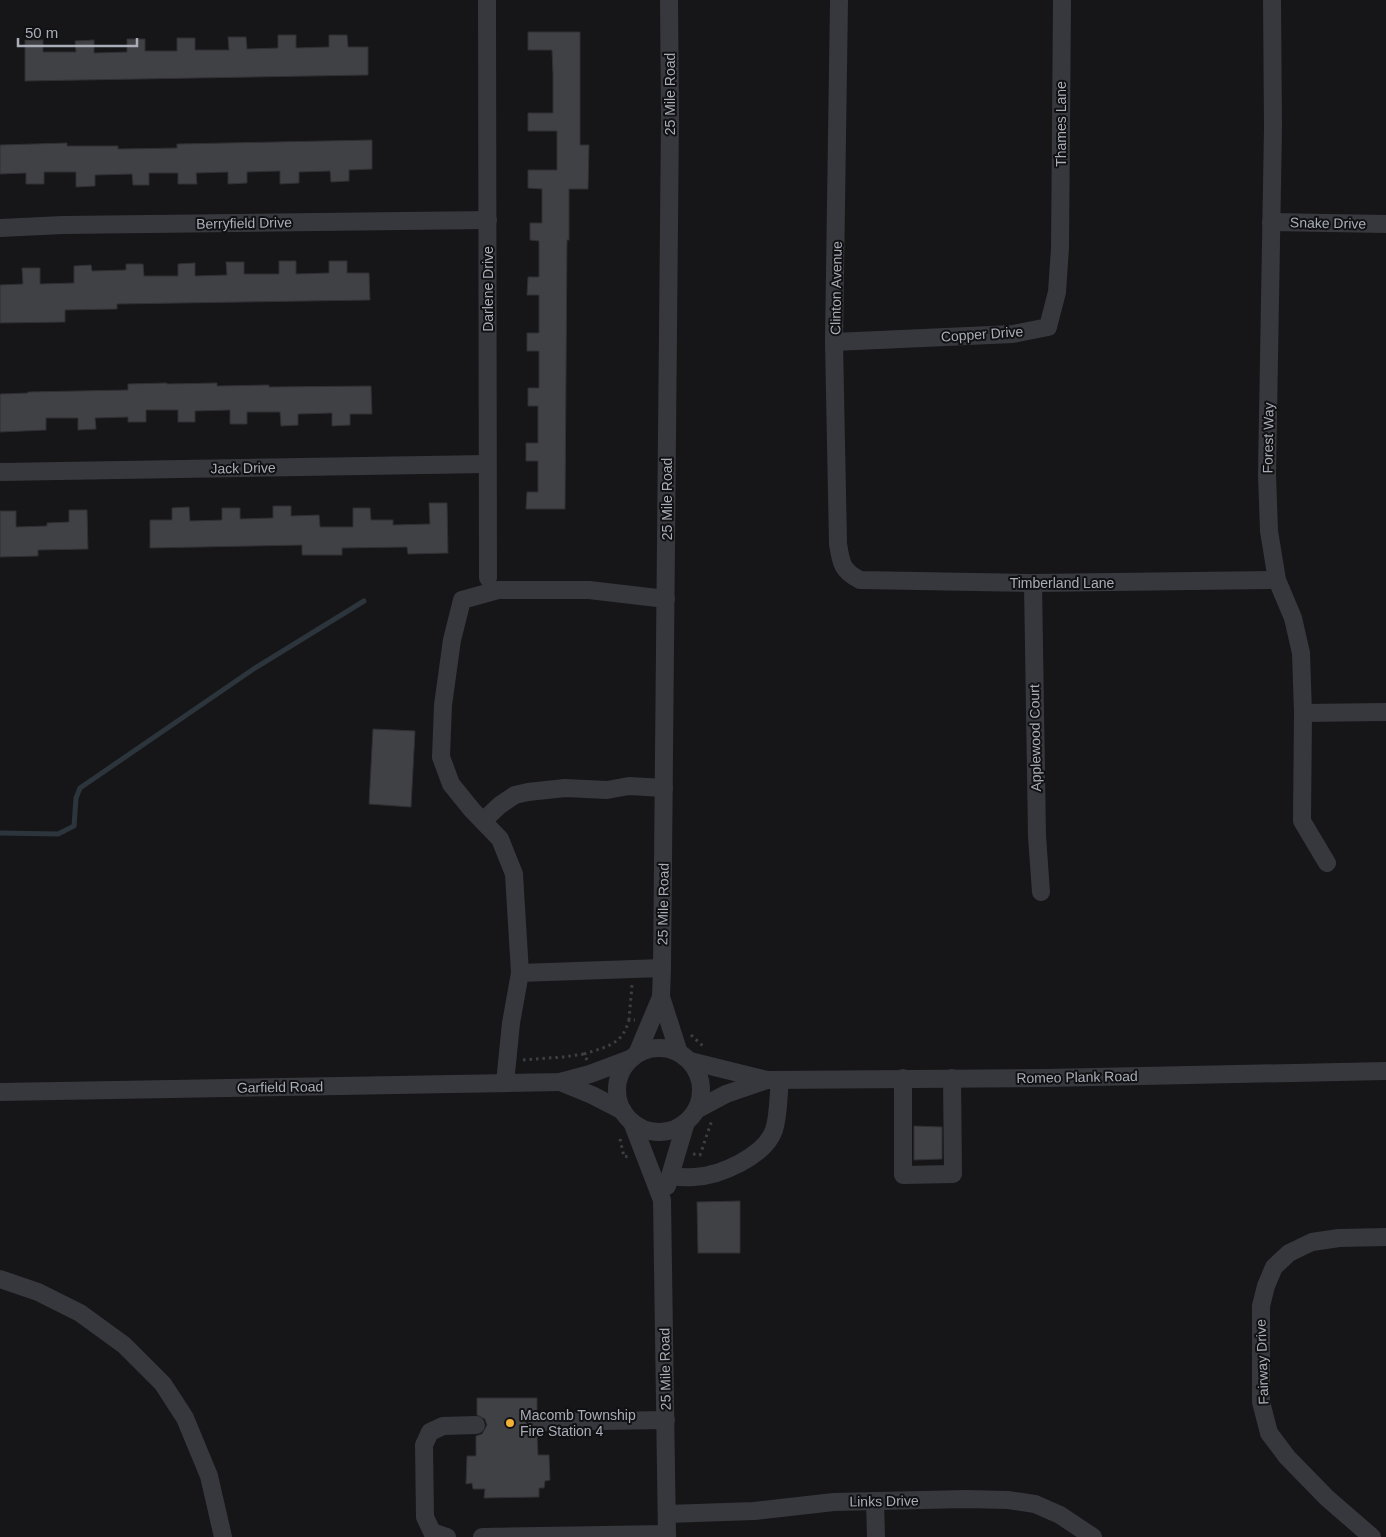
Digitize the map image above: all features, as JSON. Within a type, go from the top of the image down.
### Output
[{"type":"street","name":"Darlene Drive","points":[[487,0],[488,578]]},
{"type":"street","name":"25 Mile Road","points":[[633,1057],[660,997],[662,968],[670,118],[669,0]]},
{"type":"street","name":"Clinton Avenue","points":[[839,0],[834,342],[838,544],[840,562],[848,574]]},
{"type":"street","name":"Thames Lane","points":[[1060,248],[1062,0]]},
{"type":"street","name":"Forest Way","points":[[1272,0],[1267,474],[1269,531],[1277,580],[1293,618],[1301,653],[1303,713],[1302,821],[1327,864]]},
{"type":"street","name":"Berryfield Drive","points":[[0,228],[63,225],[488,220]]},
{"type":"street","name":"Snake Drive","points":[[1271,222],[1386,224]]},
{"type":"street","name":"Copper Drive","points":[[834,342],[1012,334],[1048,327],[1058,292],[1060,248]]},
{"type":"street","name":"Jack Drive","points":[[0,472],[487,464]]},
{"type":"street","name":"Timberland Lane","points":[[848,574],[860,580],[1032,583],[1277,580]]},
{"type":"street","name":"Applewood Court","points":[[1032,583],[1037,836],[1041,892]]},
{"type":"street","points":[[505,1083],[511,1023],[520,973],[514,874],[500,839],[451,784],[441,757],[443,705],[452,640],[462,600],[498,590],[589,590],[666,599]]},
{"type":"street","points":[[1303,713],[1386,712]]},
{"type":"street","points":[[483,821],[500,805],[515,796],[528,792],[564,788],[607,790],[629,786],[664,788]]},
{"type":"street","points":[[520,973],[662,968]]},
{"type":"street","name":"25 Mile Road","points":[[660,997],[685,1057]]},
{"type":"street","points":[[654,1048],[667,1048],[685,1057],[697,1072],[701,1085],[700,1098],[691,1116],[674,1129],[660,1132],[645,1129],[628,1116],[618,1097],[618,1083],[622,1070],[633,1057],[654,1048]]},
{"type":"street","name":"Garfield Road","points":[[0,1092],[560,1082],[590,1074],[633,1057]]},
{"type":"street","name":"Romeo Plank Road","points":[[685,1057],[774,1080]]},
{"type":"street","name":"Romeo Plank Road","points":[[691,1116],[726,1094],[774,1080],[1386,1071]]},
{"type":"street","points":[[903,1078],[903,1175],[953,1174],[952,1078]]},
{"type":"street","points":[[671,1176],[696,1178],[719,1171],[741,1162],[764,1147],[774,1130],[774,1080]]},
{"type":"street","name":"Garfield Road","points":[[560,1082],[592,1094],[628,1116]]},
{"type":"street","name":"25 Mile Road","points":[[628,1116],[662,1200],[667,1535]]},
{"type":"street","name":"25 Mile Road","points":[[662,1200],[691,1116]]},
{"type":"street","name":"Fairway Drive","points":[[1372,1537],[1327,1498],[1287,1457],[1269,1432],[1261,1402],[1261,1306],[1266,1286],[1274,1267],[1289,1253],[1312,1242],[1339,1238],[1386,1237]]},
{"type":"street","points":[[0,1279],[38,1292],[80,1313],[124,1345],[163,1384],[185,1418],[209,1476],[223,1537]]},
{"type":"street","points":[[537,1422],[666,1420]]},
{"type":"street","points":[[447,1537],[432,1532],[425,1517],[424,1446],[430,1432],[443,1426],[476,1425]]},
{"type":"street","name":"Links Drive","points":[[667,1514],[754,1511],[834,1502],[1008,1500],[1035,1504],[1060,1515],[1094,1537]]},
{"type":"street","points":[[875,1501],[876,1537]]},
{"type":"street","points":[[482,1537],[667,1535]]},
{"type":"path","points":[[507,1061],[584,1054],[606,1047],[618,1040],[625,1033],[629,1020],[634,969]]},
{"type":"path","points":[[629,1020],[637,1021]]},
{"type":"path","points":[[689,1030],[692,1037],[700,1045],[709,1048]]},
{"type":"path","points":[[584,1054],[587,1061]]},
{"type":"path","points":[[694,1154],[700,1156],[712,1120]]},
{"type":"path","points":[[619,1135],[624,1157],[632,1156]]},
{"type":"building","points":[[528,32],[580,32],[580,145],[589,145],[588,189],[569,189],[565,509],[526,509],[527,492],[538,492],[538,461],[526,461],[526,443],[538,443],[538,406],[528,406],[528,388],[539,388],[539,351],[527,351],[527,333],[539,333],[539,295],[527,295],[528,277],[539,277],[539,241],[530,240],[530,223],[542,223],[542,189],[528,188],[528,170],[557,170],[557,131],[528,131],[528,113],[553,113],[553,74],[552,50],[528,50]]},
{"type":"building","points":[[278,35],[296,35],[296,48],[329,47],[329,35],[347,35],[348,47],[368,47],[368,75],[25,81],[25,40],[43,40],[43,52],[76,52],[75,41],[94,40],[94,53],[127,52],[127,39],[145,39],[145,51],[177,51],[177,38],[195,38],[195,50],[229,50],[228,37],[246,37],[247,49],[278,48]]},
{"type":"building","points":[[372,140],[372,169],[349,170],[349,181],[331,182],[330,171],[299,172],[299,183],[280,184],[280,171],[247,172],[247,183],[228,184],[228,172],[196,173],[197,184],[178,184],[178,173],[149,173],[149,185],[133,185],[132,174],[95,175],[95,186],[76,187],[76,172],[44,172],[44,184],[26,184],[26,173],[0,174],[0,145],[67,143],[67,146],[118,146],[118,149],[177,148],[177,144]]},
{"type":"building","points":[[279,261],[296,261],[296,274],[329,273],[329,261],[347,261],[347,273],[369,273],[370,300],[117,304],[117,309],[65,310],[65,322],[0,323],[0,285],[23,284],[22,268],[40,268],[40,284],[74,283],[74,266],[91,265],[92,271],[126,270],[126,264],[143,264],[144,276],[178,276],[178,264],[195,263],[195,276],[227,275],[226,262],[244,262],[244,274],[279,274]]},
{"type":"building","points":[[217,383],[217,386],[269,385],[269,387],[371,386],[372,414],[350,414],[350,425],[332,426],[332,413],[298,414],[298,425],[281,426],[280,412],[247,412],[247,424],[230,424],[230,410],[195,411],[195,422],[178,422],[178,410],[146,410],[146,422],[128,422],[128,417],[95,418],[96,429],[78,430],[78,418],[46,418],[46,430],[0,432],[0,394],[128,390],[128,384]]},
{"type":"building","points":[[429,503],[447,503],[448,553],[408,554],[407,547],[342,548],[342,555],[302,555],[302,545],[150,548],[150,520],[172,520],[172,508],[189,507],[190,521],[222,520],[222,508],[240,508],[240,519],[273,518],[273,506],[291,506],[291,516],[319,515],[320,527],[353,527],[353,508],[370,508],[371,520],[393,520],[393,525],[430,524]]},
{"type":"building","points":[[69,510],[87,510],[88,549],[38,550],[38,556],[0,557],[0,511],[16,511],[16,527],[47,526],[47,523],[69,522]]},
{"type":"building","points":[[373,729],[415,731],[411,807],[369,804]]},
{"type":"building","points":[[914,1126],[942,1127],[942,1159],[914,1160]]},
{"type":"building","points":[[740,1201],[740,1253],[698,1253],[697,1202]]},
{"type":"building","points":[[477,1398],[537,1398],[537,1411],[528,1416],[526,1423],[531,1431],[537,1433],[538,1455],[549,1455],[550,1480],[545,1481],[544,1488],[539,1488],[539,1497],[484,1498],[485,1489],[473,1489],[472,1483],[466,1484],[467,1456],[476,1456],[476,1436],[482,1434],[487,1425],[485,1419],[477,1415]]},
{"type":"waterway","points":[[0,833],[58,834],[74,826],[76,798],[80,788],[255,668],[364,601]]},
{"type":"place","name":"Macomb Township Fire Station 4","points":[[510,1423]]}]
